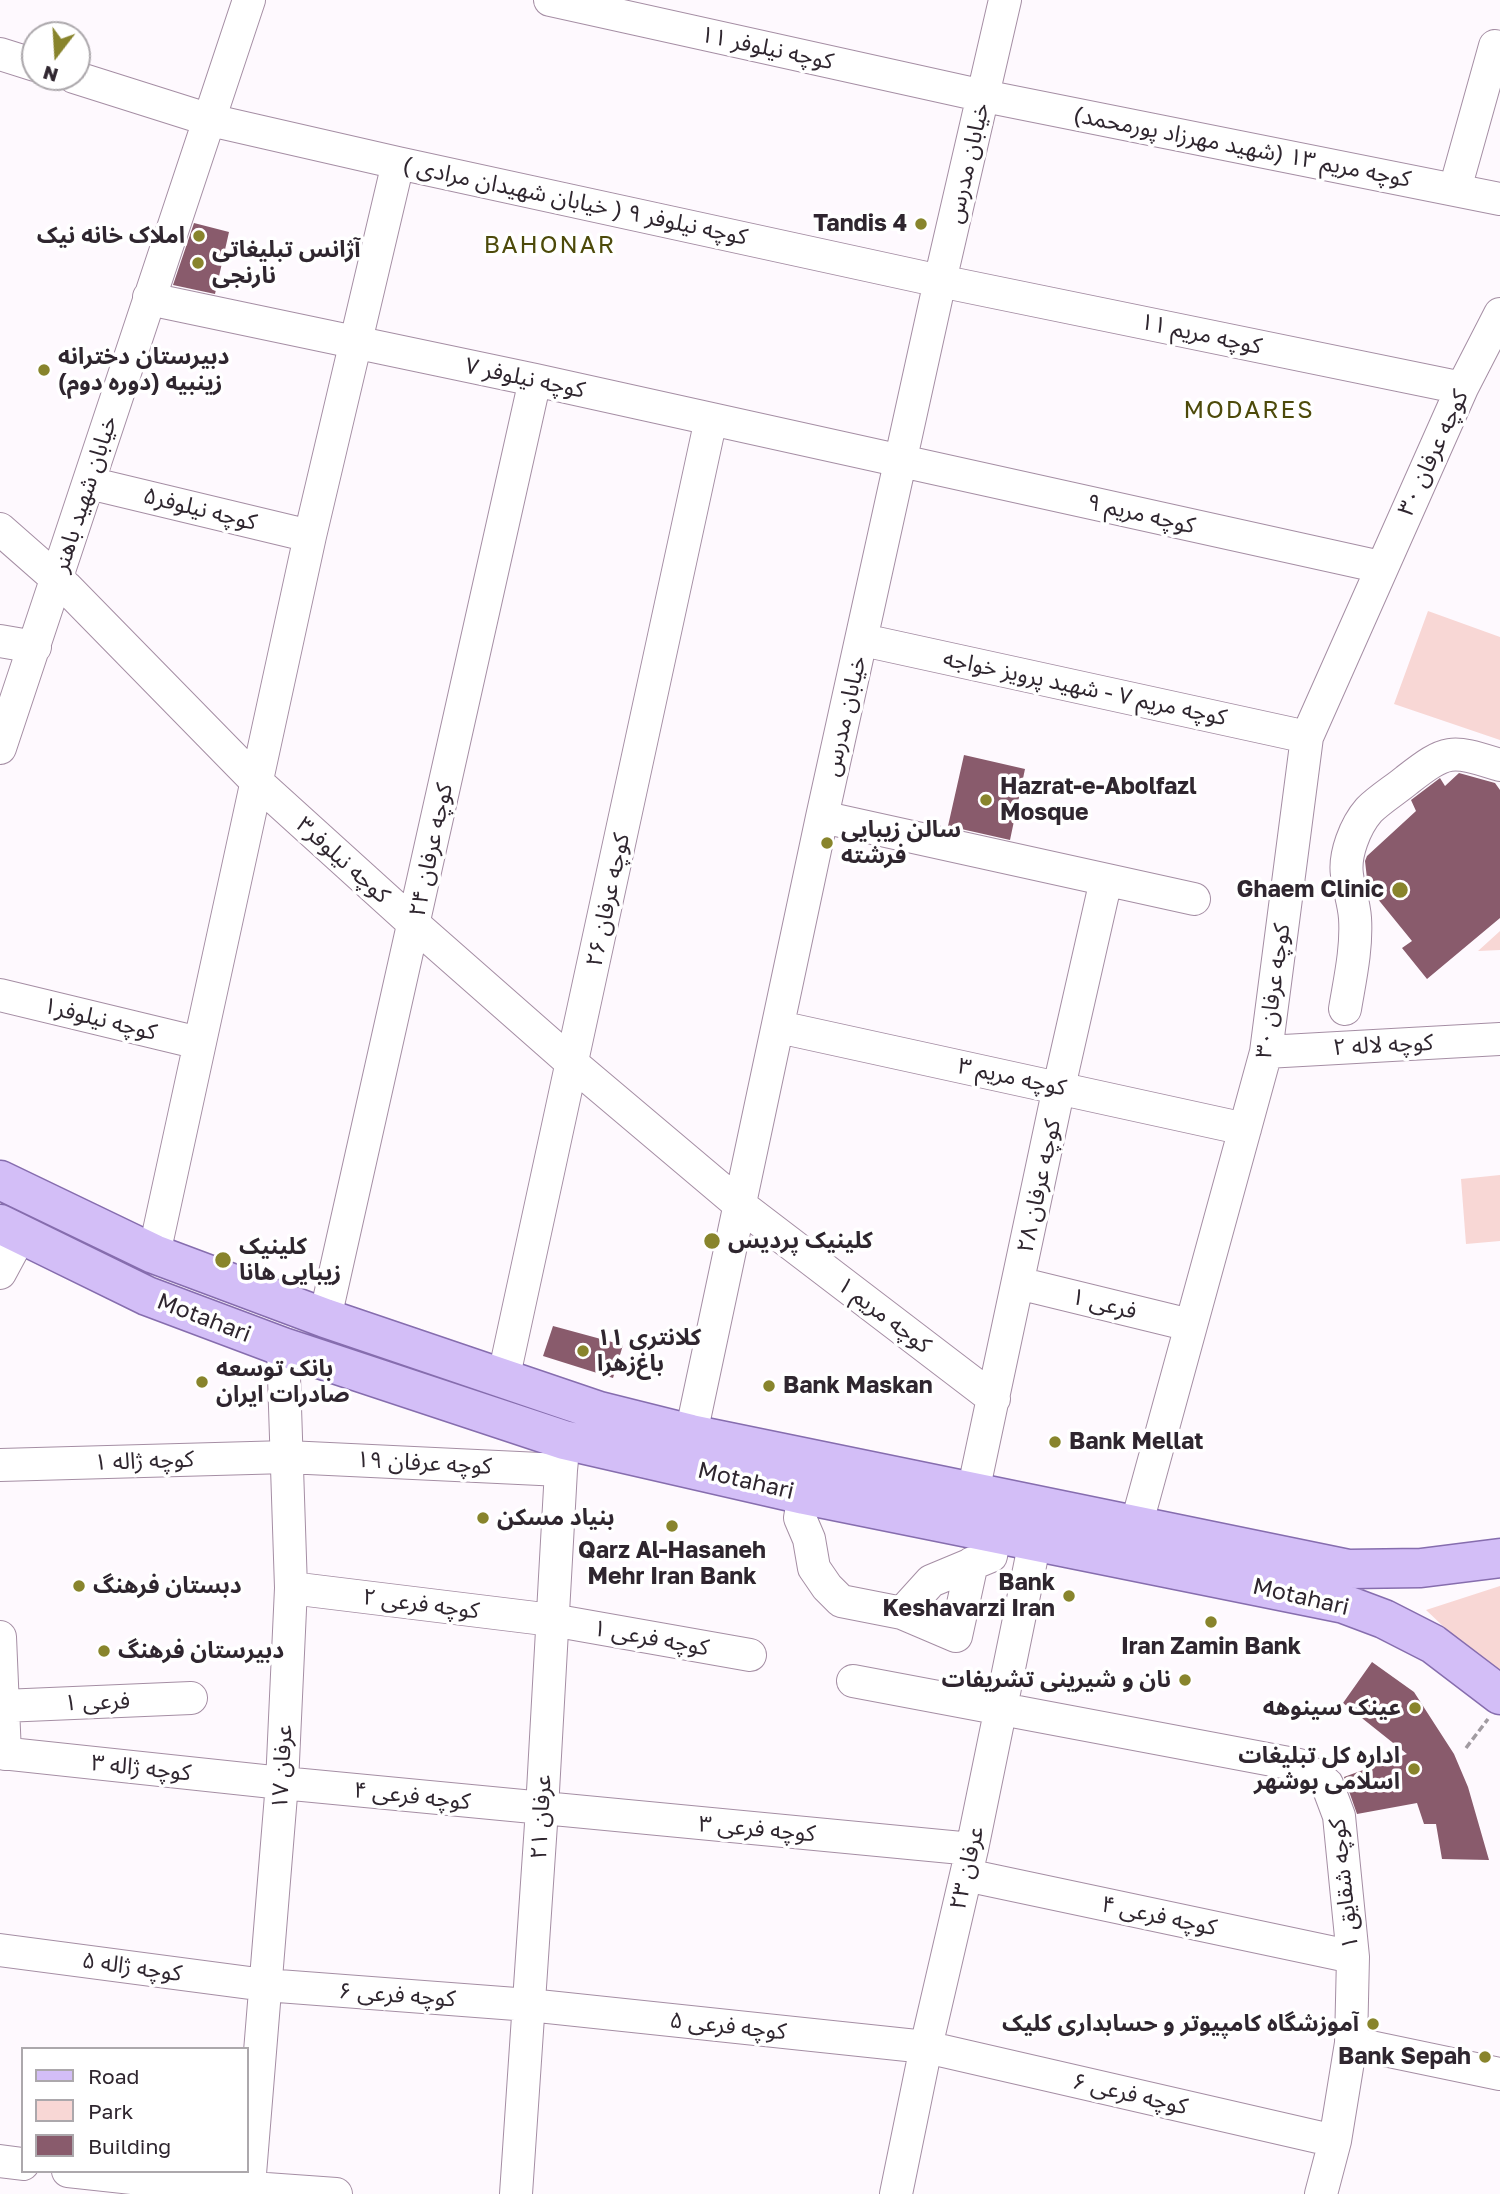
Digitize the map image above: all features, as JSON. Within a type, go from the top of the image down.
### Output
[{"type":"main road","name":"Motahari","points":[[0,1180],[154,1254],[325,1318],[599,1411],[691,1434],[1349,1569],[1421,1568],[1500,1558]]},
{"type":"main road","name":"Motahari","points":[[11,1229],[147,1296],[562,1455],[804,1495],[984,1548],[1035,1541],[1344,1604],[1384,1619],[1433,1644],[1497,1704]]},
{"type":"main road","points":[[1384,1619],[1398,1606],[1404,1587],[1396,1568]]},
{"type":"street","name":"خیابان شهید باهنر","points":[[0,748],[249,0]]},
{"type":"street","name":"کوچه نیلوفر ۱۱","points":[[550,0],[984,96]]},
{"type":"street","name":"خیابان مدرس","points":[[691,1434],[822,817],[1005,0]]},
{"type":"street","points":[[1455,189],[1495,46]]},
{"type":"street","points":[[0,54],[21,61]]},
{"type":"street","name":"کوچه نیلوفر ۹ ( خیابان شهیدان مرادی )","points":[[91,82],[210,120],[940,281]]},
{"type":"street","name":"کوچه مریم ۱۳ (شهید مهرزاد پورمحمد)","points":[[984,96],[1500,199]]},
{"type":"street","points":[[154,1254],[310,536],[398,163]]},
{"type":"street","name":"کوچه مریم ۱۱","points":[[940,281],[1462,388]]},
{"type":"street","name":"کوچه نیلوفر ۷","points":[[149,297],[159,302],[901,460]]},
{"type":"street","name":"کوچه عرفان ۳۰","points":[[1136,1526],[1266,1052],[1307,737],[1462,388],[1500,314]]},
{"type":"street","name":"کوچه عرفان ۲۴","points":[[325,1318],[535,380]]},
{"type":"street","name":"کوچه عرفان ۲۶","points":[[503,1380],[711,419]]},
{"type":"street","name":"کوچه مریم ۹","points":[[901,460],[1381,567]]},
{"type":"street","name":"کوچه نیلوفر۵","points":[[89,483],[310,536]]},
{"type":"street","name":"کوچه نیلوفر۳","points":[[0,529],[58,579],[256,781],[573,1064],[740,1205]]},
{"type":"street","name":"کوچه مریم ۷ - شهید پرویز خواجه","points":[[863,640],[1307,737]]},
{"type":"street","points":[[0,641],[35,647]]},
{"type":"street","points":[[1345,1009],[1352,966],[1355,920],[1352,892],[1346,874],[1349,849],[1357,829],[1369,811],[1430,762],[1446,754],[1472,757],[1497,769]]},
{"type":"street","points":[[822,817],[1194,899]]},
{"type":"street","name":"کوچه عرفان ۲۸","points":[[973,1492],[1106,880]]},
{"type":"street","name":"کوچه نیلوفر۱","points":[[0,995],[199,1043]]},
{"type":"street","name":"کوچه مریم ۳","points":[[779,1027],[1245,1129]]},
{"type":"street","name":"کوچه لاله ۲","points":[[1266,1052],[1500,1038]]},
{"type":"street","name":"کوچه مریم ۱","points":[[740,1205],[994,1399]]},
{"type":"street","points":[[0,1273],[11,1229]]},
{"type":"street","name":"فرعی ۱","points":[[1018,1283],[1190,1325]]},
{"type":"street","name":"عرفان ۱۷","points":[[249,2186],[282,1783],[291,1588],[282,1347]]},
{"type":"street","name":"کوچه عرفان ۱۹","points":[[287,1457],[562,1455]]},
{"type":"street","name":"عرفان ۲۱","points":[[516,2194],[562,1455]]},
{"type":"street","name":"کوچه ژاله ۱","points":[[0,1465],[287,1457]]},
{"type":"street","points":[[804,1495],[800,1518],[809,1539],[814,1568],[841,1601],[902,1613],[956,1636],[984,1548]]},
{"type":"street","name":"عرفان ۲۳","points":[[896,2194],[926,2047],[969,1862],[1035,1541]]},
{"type":"street","points":[[902,1613],[931,1581],[984,1548]]},
{"type":"street","name":"کوچه فرعی ۲","points":[[291,1588],[552,1620]]},
{"type":"street","name":"کوچه فرعی ۱","points":[[552,1620],[750,1655]]},
{"type":"street","points":[[0,1637],[3,1753]]},
{"type":"street","points":[[853,1681],[1000,1708]]},
{"type":"street","name":"فرعی ۱","points":[[3,1706],[191,1698]]},
{"type":"street","name":"کوچه شقایق ۱","points":[[1000,1708],[1299,1765],[1327,1784],[1339,1816],[1353,1957],[1351,2043],[1335,2141],[1321,2194]]},
{"type":"street","name":"کوچه ژاله ۳","points":[[3,1753],[282,1783]]},
{"type":"street","name":"کوچه فرعی ۴","points":[[282,1783],[542,1809]]},
{"type":"street","name":"کوچه فرعی ۳","points":[[542,1809],[969,1862]]},
{"type":"street","name":"کوچه فرعی ۴","points":[[969,1862],[1353,1957]]},
{"type":"street","name":"کوچه ژاله ۵","points":[[0,1950],[265,1985]]},
{"type":"street","name":"کوچه فرعی ۶","points":[[265,1985],[529,2005]]},
{"type":"street","name":"کوچه فرعی ۵","points":[[529,2005],[926,2047]]},
{"type":"street","points":[[1351,2043],[1500,2074]]},
{"type":"street","name":"کوچه فرعی ۶","points":[[926,2047],[1335,2141]]},
{"type":"street","points":[[0,2161],[21,2164]]},
{"type":"street","points":[[56,2194],[62,2173]]},
{"type":"street","points":[[80,2173],[169,2188],[249,2186],[336,2194]]},
{"type":"path","points":[[1465,1748],[1497,1704]]},
{"type":"green space","points":[[1428,611],[1500,637],[1500,740],[1394,704]]},
{"type":"green space","points":[[1500,931],[1500,950],[1478,951]]},
{"type":"green space","points":[[1500,1175],[1500,1241],[1466,1244],[1461,1179]]},
{"type":"green space","points":[[1500,1586],[1500,1674],[1499,1679],[1426,1610]]},
{"type":"building","name":"آژانس تبلیغاتی نارنجی","points":[[194,223],[229,232],[215,294],[173,285]]},
{"type":"building","name":"Hazrat-e-Abolfazl Mosque","points":[[964,755],[1025,769],[1010,840],[948,826]]},
{"type":"building","points":[[1459,773],[1495,783],[1500,790],[1500,918],[1427,979],[1402,948],[1412,941],[1368,887],[1365,861],[1367,856],[1416,811],[1411,800],[1440,778],[1445,786]]},
{"type":"building","name":"کلانتری ۱۱ باغ‌زهرا","points":[[553,1326],[623,1345],[613,1378],[543,1356]]},
{"type":"building","name":"اداره کل تبلیغات اسلامی بوشهر","points":[[1372,1662],[1414,1692],[1454,1754],[1468,1787],[1489,1860],[1442,1859],[1436,1824],[1424,1824],[1417,1803],[1357,1814],[1344,1777],[1407,1754],[1343,1703]]},
{"type":"place","name":"Tandis 4","points":[[921,224]]},
{"type":"place","name":"املاک خانه نیک","points":[[199,236]]},
{"type":"place","name":"آژانس تبلیغاتی نارنجی","points":[[198,263]]},
{"type":"place","name":"دبیرستان دخترانه زینبیه (دوره دوم)","points":[[44,370]]},
{"type":"place","name":"Hazrat-e-Abolfazl Mosque","points":[[986,800]]},
{"type":"place","name":"سالن زیبایی فرشته","points":[[827,843]]},
{"type":"place","name":"Ghaem Clinic","points":[[1400,890]]},
{"type":"place","name":"کلینیک پردیس","points":[[712,1241]]},
{"type":"place","name":"کلینیک زیبایی هانا","points":[[223,1260]]},
{"type":"place","name":"کلانتری ۱۱ باغ‌زهرا","points":[[583,1351]]},
{"type":"place","name":"بانک توسعه صادرات ایران","points":[[202,1382]]},
{"type":"place","name":"Bank Maskan","points":[[769,1386]]},
{"type":"place","name":"Bank Mellat","points":[[1055,1442]]},
{"type":"place","name":"بنیاد مسکن","points":[[483,1518]]},
{"type":"place","name":"Qarz Al-Hasaneh Mehr Iran Bank","points":[[672,1526]]},
{"type":"place","name":"دبستان فرهنگ","points":[[79,1586]]},
{"type":"place","name":"Bank Keshavarzi Iran","points":[[1069,1596]]},
{"type":"place","name":"Iran Zamin Bank","points":[[1211,1622]]},
{"type":"place","name":"دبیرستان فرهنگ","points":[[104,1651]]},
{"type":"place","name":"نان و شیرینی تشریفات","points":[[1185,1680]]},
{"type":"place","name":"عینک سینوهه","points":[[1415,1708]]},
{"type":"place","name":"اداره کل تبلیغات اسلامی بوشهر","points":[[1414,1769]]},
{"type":"place","name":"آموزشگاه کامپیوتر و حسابداری کلیک","points":[[1373,2024]]},
{"type":"place","name":"Bank Sepah","points":[[1485,2057]]},
{"type":"district","name":"BAHONAR","points":[[550,245]]},
{"type":"district","name":"MODARES","points":[[1249,410]]}]
